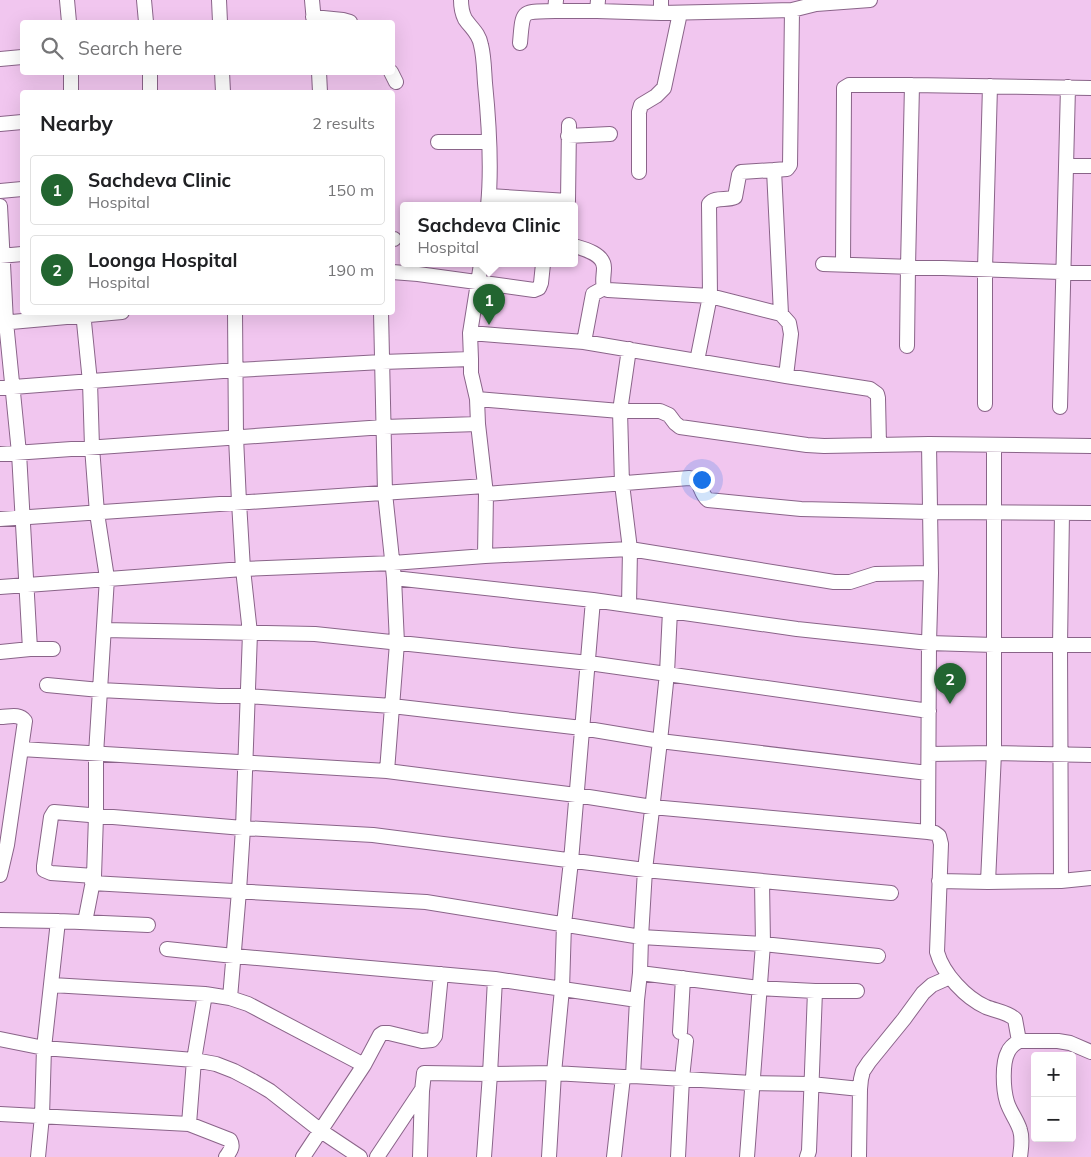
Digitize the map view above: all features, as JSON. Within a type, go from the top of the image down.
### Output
[{"type":"street","points":[[67,0],[69,20]]},
{"type":"street","points":[[144,0],[146,20]]},
{"type":"street","points":[[219,0],[220,20]]},
{"type":"street","points":[[312,0],[314,20],[343,20]]},
{"type":"street","points":[[461,0],[463,13],[477,33],[481,45],[487,97],[489,142],[488,201],[514,202]]},
{"type":"street","points":[[520,43],[523,16],[526,13],[556,6],[661,7],[680,13],[792,10],[816,2],[870,0]]},
{"type":"street","points":[[696,361],[710,296],[709,204],[716,200],[735,197],[741,172],[787,169],[790,165],[792,10]]},
{"type":"street","points":[[639,172],[639,112],[641,105],[656,96],[664,88],[680,13]]},
{"type":"street","points":[[0,59],[20,57]]},
{"type":"street","points":[[71,75],[71,90]]},
{"type":"street","points":[[150,75],[150,90]]},
{"type":"street","points":[[222,75],[223,90]]},
{"type":"street","points":[[319,75],[320,90]]},
{"type":"street","points":[[843,264],[844,88],[856,84],[1091,88]]},
{"type":"street","points":[[908,346],[912,85]]},
{"type":"street","points":[[985,404],[985,269],[990,86]]},
{"type":"street","points":[[1060,407],[1068,87]]},
{"type":"street","points":[[0,124],[20,122]]},
{"type":"street","points":[[567,202],[569,130],[610,134]]},
{"type":"street","points":[[438,142],[489,142]]},
{"type":"street","points":[[1066,166],[1091,166]]},
{"type":"street","points":[[774,170],[781,314]]},
{"type":"street","points":[[0,191],[20,189]]},
{"type":"street","points":[[0,206],[6,388],[19,453],[30,649]]},
{"type":"street","points":[[578,248],[601,258],[604,263],[604,288]]},
{"type":"street","points":[[2,256],[20,254]]},
{"type":"street","points":[[823,264],[1091,273]]},
{"type":"street","points":[[480,267],[470,332],[472,373],[477,399],[486,490],[485,556]]},
{"type":"street","points":[[395,272],[534,290],[539,288],[541,283],[543,267]]},
{"type":"street","points":[[584,342],[593,294],[604,288],[608,290],[710,296],[781,314],[789,323],[791,334],[786,376]]},
{"type":"street","points":[[3,322],[73,315]]},
{"type":"street","points":[[83,315],[90,382],[92,447],[98,513],[107,578],[96,754],[93,880],[85,922]]},
{"type":"street","points":[[230,998],[243,828],[250,633],[243,569],[239,502],[236,437],[235,315]]},
{"type":"street","points":[[381,315],[385,493],[393,563],[397,643],[387,771]]},
{"type":"street","points":[[470,332],[584,342],[874,390],[878,398],[879,444]]},
{"type":"street","points":[[629,349],[620,411],[622,484],[630,549],[629,605]]},
{"type":"street","points":[[6,388],[236,370],[471,359]]},
{"type":"street","points":[[477,399],[620,411],[660,411],[669,415],[680,427],[807,445],[994,444],[1091,446]]},
{"type":"street","points":[[0,454],[384,427],[478,424]]},
{"type":"street","points":[[928,832],[931,573],[929,444]]},
{"type":"street","points":[[988,882],[994,753],[994,444]]},
{"type":"street","points":[[0,519],[385,493],[622,484],[694,479],[698,482],[703,496],[708,500],[802,510],[1091,513]]},
{"type":"street","points":[[1061,881],[1060,645],[1062,513]]},
{"type":"street","points":[[0,587],[243,569],[393,563],[485,556],[630,549],[834,582],[850,582],[875,574],[931,573]]},
{"type":"street","points":[[394,578],[594,600],[797,629],[929,643],[1091,645]]},
{"type":"street","points":[[549,1157],[562,989],[564,924],[594,600]]},
{"type":"street","points":[[614,1157],[628,1076],[640,973],[645,870],[667,674],[670,611]]},
{"type":"street","points":[[104,630],[315,634],[589,663],[928,711]]},
{"type":"street","points":[[0,652],[53,649]]},
{"type":"street","points":[[47,685],[100,690],[248,696],[392,706],[582,728],[660,741],[928,773]]},
{"type":"street","points":[[0,717],[18,716],[26,721],[7,845],[0,875]]},
{"type":"street","points":[[22,749],[387,771],[576,795],[652,807],[935,833],[939,836],[941,844],[937,952],[939,961],[950,977],[979,1004],[1011,1015],[1015,1019],[1019,1041]]},
{"type":"street","points":[[929,754],[1091,755]]},
{"type":"street","points":[[878,956],[763,944],[641,936],[426,902],[239,892],[93,880],[47,872],[44,870],[44,866],[51,817],[54,812],[243,828],[373,835],[645,870],[891,893]]},
{"type":"street","points":[[939,881],[1061,881],[1091,878]]},
{"type":"street","points":[[746,1157],[763,944],[762,882]]},
{"type":"street","points":[[0,920],[148,925]]},
{"type":"street","points":[[38,1157],[42,1116],[44,1048],[58,921]]},
{"type":"street","points":[[167,949],[495,979],[637,1000]]},
{"type":"street","points":[[640,973],[759,988],[857,991]]},
{"type":"street","points":[[303,1157],[364,1065],[380,1035],[389,1033],[422,1041],[432,1040],[435,1036],[441,974]]},
{"type":"street","points":[[859,1157],[860,1089],[863,1071],[923,993],[932,985],[950,977]]},
{"type":"street","points":[[678,1157],[682,1078],[683,978]]},
{"type":"street","points":[[484,1157],[495,979]]},
{"type":"street","points":[[52,985],[205,994],[230,998],[248,1004],[364,1065]]},
{"type":"street","points":[[806,1157],[808,1151],[816,991]]},
{"type":"street","points":[[189,1124],[194,1060],[205,994]]},
{"type":"street","points":[[0,1039],[44,1048],[194,1060],[216,1064],[253,1080],[321,1131],[360,1157]]},
{"type":"street","points":[[1020,1157],[1022,1146],[1020,1131],[1006,1101],[1004,1091],[1007,1052],[1019,1041],[1058,1041],[1070,1043],[1091,1052]]},
{"type":"street","points":[[420,1157],[424,1073],[554,1073],[811,1084],[860,1089]]},
{"type":"street","points":[[377,1157],[422,1091]]},
{"type":"street","points":[[0,1114],[189,1124],[230,1140],[232,1148],[226,1157]]},
{"type":"place","name":"Sachdeva Clinic","points":[[489,325]]},
{"type":"place","name":"Loonga Hospital","points":[[950,704]]}]
